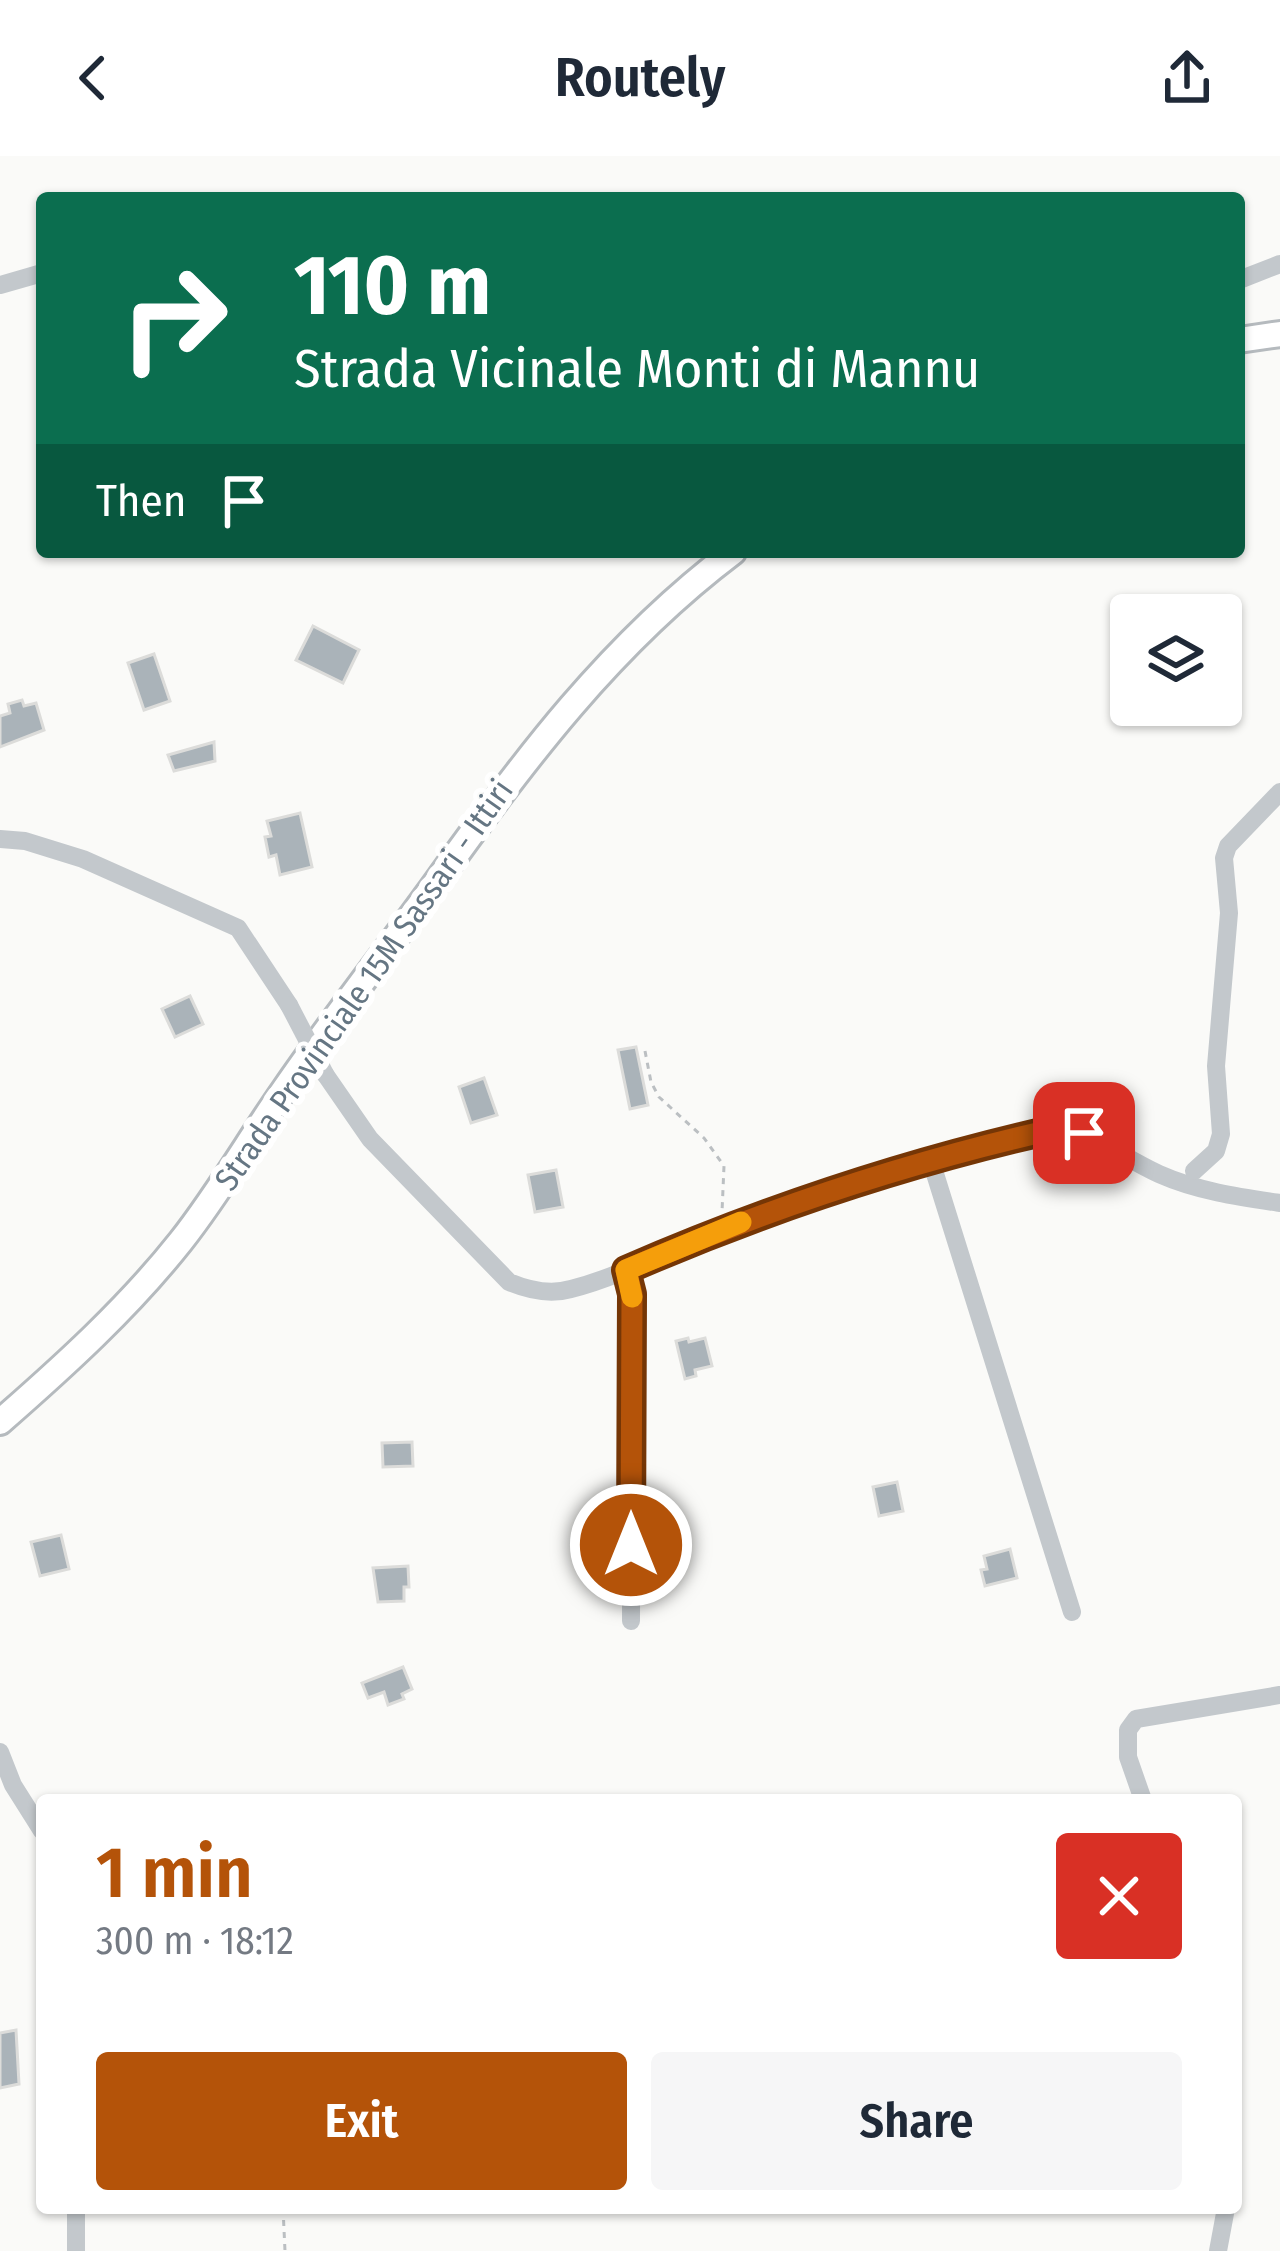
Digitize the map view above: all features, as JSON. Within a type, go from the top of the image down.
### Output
[{"type":"main road","points":[[1245,339],[1280,334]]},
{"type":"main road","name":"Strada Provinciale 15M Sassari - Ittiri","points":[[0,1422],[91,1339],[180,1243],[511,776],[568,708],[671,599],[725,558]]},
{"type":"street","points":[[1245,278],[1280,265]]},
{"type":"street","points":[[0,285],[36,275]]},
{"type":"street","points":[[1194,1171],[1216,1150],[1221,1134],[1216,1066],[1228,946],[1224,858],[1228,846],[1280,792]]},
{"type":"street","points":[[0,839],[25,841],[83,859],[238,928],[289,1006],[325,1074],[370,1139],[508,1282],[529,1290],[566,1291],[724,1228],[931,1161],[1064,1127],[1172,1179],[1280,1203]]},
{"type":"street","points":[[931,1161],[1072,1612]]},
{"type":"street","points":[[626,1270],[632,1294],[631,1621]]},
{"type":"street","points":[[1141,1794],[1128,1757],[1128,1730],[1136,1719],[1280,1694]]},
{"type":"street","points":[[0,1752],[13,1785],[36,1821]]},
{"type":"street","points":[[76,2214],[76,2251]]},
{"type":"street","points":[[1218,2251],[1225,2214]]},
{"type":"path","points":[[645,1051],[659,1097],[704,1138],[724,1166],[720,1202],[724,1228]]},
{"type":"path","points":[[283,2214],[285,2251]]},
{"type":"building","points":[[313,626],[359,650],[343,683],[296,660]]},
{"type":"building","points":[[154,654],[170,701],[144,710],[128,663]]},
{"type":"building","points":[[22,700],[24,706],[36,703],[44,730],[0,747],[0,716],[10,713],[8,704]]},
{"type":"building","points":[[214,742],[215,761],[174,771],[168,755]]},
{"type":"building","points":[[300,813],[312,867],[280,875],[276,855],[269,857],[267,821]]},
{"type":"building","points":[[190,996],[203,1024],[175,1037],[162,1009]]},
{"type":"building","points":[[636,1047],[648,1105],[630,1109],[618,1050]]},
{"type":"building","points":[[484,1078],[497,1115],[471,1123],[459,1087]]},
{"type":"building","points":[[556,1170],[563,1207],[535,1212],[528,1175]]},
{"type":"building","points":[[688,1338],[689,1342],[705,1338],[712,1366],[695,1370],[696,1376],[685,1379],[676,1341]]},
{"type":"building","points":[[412,1442],[413,1466],[383,1467],[382,1443]]},
{"type":"building","points":[[897,1482],[903,1511],[879,1516],[873,1487]]},
{"type":"building","points":[[61,1535],[69,1569],[40,1576],[31,1542]]},
{"type":"building","points":[[1010,1549],[1017,1578],[985,1586],[984,1556]]},
{"type":"building","points":[[408,1566],[404,1601],[378,1602],[373,1568]]},
{"type":"building","points":[[403,1667],[412,1689],[402,1694],[404,1699],[388,1705],[384,1692],[368,1698],[362,1683]]},
{"type":"building","points":[[16,2030],[19,2084],[0,2088],[0,2033]]},
{"type":"slow traffic","points":[[632,1297],[626,1270],[741,1222]]},
{"type":"route","points":[[631,1545],[632,1294],[626,1270],[724,1228],[939,1158],[1064,1127],[1084,1133]]}]
